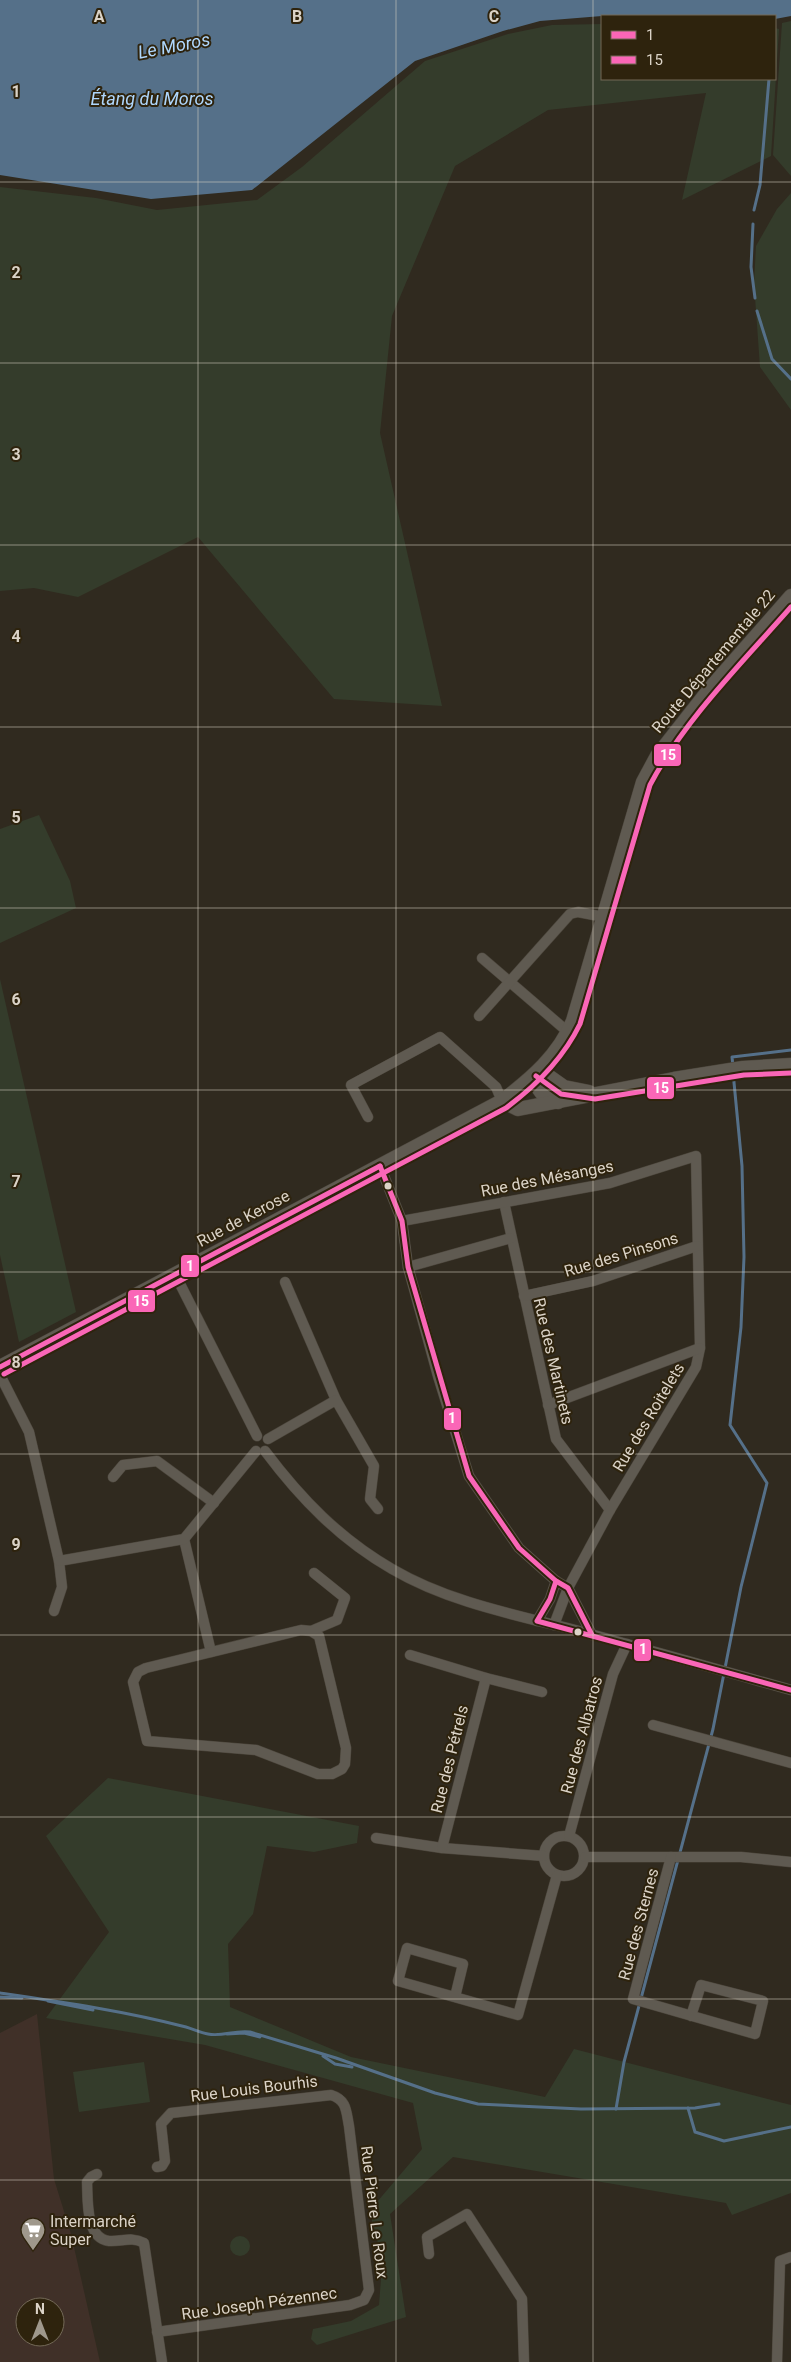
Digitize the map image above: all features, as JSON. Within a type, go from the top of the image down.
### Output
[{"type":"main road","name":"Route Départementale 22","points":[[568,1032],[643,782],[657,756],[712,686],[791,596]]},
{"type":"main road","name":"Rue de Kerose","points":[[0,1367],[502,1101],[538,1072],[568,1032]]},
{"type":"main road","points":[[502,1101],[518,1109],[558,1102],[595,1092],[743,1068],[791,1065]]},
{"type":"main road","points":[[558,1102],[542,1094],[536,1082],[538,1072],[564,1087],[595,1092]]},
{"type":"street","points":[[479,1016],[570,914],[587,913],[604,917]]},
{"type":"street","points":[[482,958],[568,1032]]},
{"type":"street","points":[[368,1117],[351,1085],[440,1037],[496,1087],[502,1101]]},
{"type":"street","name":"Rue des Mésanges","points":[[402,1221],[610,1183],[696,1156]]},
{"type":"street","name":"Rue des Roitelets","points":[[554,1625],[568,1588],[610,1510],[696,1367],[700,1348],[696,1156]]},
{"type":"street","points":[[380,1166],[402,1221],[408,1266],[438,1376],[469,1476],[519,1548],[556,1581],[568,1588],[592,1635]]},
{"type":"street","name":"Rue des Martinets","points":[[504,1202],[556,1439],[610,1510]]},
{"type":"street","points":[[408,1266],[512,1238]]},
{"type":"street","name":"Rue des Pinsons","points":[[524,1296],[593,1281],[698,1246]]},
{"type":"street","points":[[59,1561],[184,1539],[261,1451],[269,1445],[262,1437],[175,1274]]},
{"type":"street","points":[[285,1282],[336,1400],[374,1466],[370,1499],[378,1509]]},
{"type":"street","points":[[548,1405],[700,1348]]},
{"type":"street","points":[[0,1374],[30,1432],[59,1561],[62,1587],[54,1611]]},
{"type":"street","points":[[336,1400],[262,1437],[252,1445],[261,1451],[317,1513],[338,1532],[386,1566],[419,1583],[448,1594],[537,1621],[791,1690]]},
{"type":"street","points":[[113,1477],[123,1465],[157,1461],[214,1503]]},
{"type":"street","points":[[184,1539],[211,1652]]},
{"type":"street","points":[[311,1631],[337,1620],[345,1598],[314,1573]]},
{"type":"street","points":[[537,1621],[550,1599],[556,1581]]},
{"type":"street","points":[[302,1630],[311,1631],[319,1636],[346,1748],[345,1764],[342,1769],[332,1774],[318,1774],[256,1750],[147,1741],[133,1682],[138,1672],[146,1668],[302,1630]]},
{"type":"street","name":"Rue des Albatros","points":[[568,1836],[613,1674],[627,1644]]},
{"type":"street","points":[[410,1655],[486,1678],[542,1692]]},
{"type":"street","name":"Rue des Pétrels","points":[[442,1848],[486,1678]]},
{"type":"street","points":[[653,1725],[791,1763]]},
{"type":"street","points":[[568,1836],[578,1840],[585,1857],[578,1872],[567,1876],[557,1876],[550,1871],[544,1856],[551,1841],[557,1837],[568,1836]]},
{"type":"street","points":[[376,1838],[442,1848],[544,1856]]},
{"type":"street","points":[[585,1857],[741,1857],[791,1862]]},
{"type":"street","name":"Rue des Sternes","points":[[671,1857],[634,1999],[691,2016]]},
{"type":"street","points":[[455,1997],[463,1964],[407,1948],[398,1981],[518,2015],[557,1876]]},
{"type":"street","points":[[701,1985],[763,2001],[755,2034],[691,2016],[701,1985]]},
{"type":"street","name":"Rue Louis Bourhis","points":[[156,2167],[162,2166],[165,2161],[161,2124],[171,2113],[331,2095],[345,2103],[349,2126]]},
{"type":"street","name":"Rue Pierre Le Roux","points":[[349,2126],[369,2290],[364,2300]]},
{"type":"street","points":[[98,2174],[90,2177],[87,2182],[90,2224],[96,2235],[107,2241],[130,2238],[144,2243],[162,2362]]},
{"type":"street","points":[[429,2254],[427,2238],[467,2214],[522,2299],[524,2362]]},
{"type":"street","points":[[777,2362],[780,2262],[791,2257]]},
{"type":"street","name":"Rue Joseph Pézennec","points":[[157,2332],[350,2306],[364,2300]]},
{"type":"shaded area","points":[[37,2014],[54,2179],[71,2234],[100,2362],[0,2362],[0,2033]]},
{"type":"green space","points":[[791,21],[791,176],[773,155],[782,23]]},
{"type":"green space","points":[[601,24],[601,80],[776,80],[771,156],[682,200],[706,93],[548,110],[455,166],[392,316],[380,433],[442,706],[334,699],[198,537],[78,597],[34,588],[0,591],[0,187],[96,198],[157,210],[257,200],[302,167],[425,61],[508,34],[552,25]]},
{"type":"green space","points":[[776,28],[779,29],[776,77]]},
{"type":"green space","points":[[791,193],[791,410],[760,367],[754,283],[756,246],[777,209]]},
{"type":"green space","points":[[39,815],[70,881],[76,908],[0,943],[0,829]]},
{"type":"green space","points":[[0,979],[76,1312],[19,1342],[0,1255]]},
{"type":"green space","points":[[108,1778],[359,1826],[357,1843],[314,1852],[267,1846],[253,1914],[228,1944],[230,2007],[351,2057],[545,2097],[574,2049],[791,2105],[791,2193],[732,2215],[726,2203],[453,2157],[390,2214],[406,2317],[317,2345],[311,2339],[313,2329],[351,2321],[379,2305],[383,2252],[373,2233],[371,2209],[422,2149],[413,2103],[205,2045],[46,2018],[109,1932],[46,1836]]},
{"type":"green space","points":[[144,2062],[150,2102],[79,2112],[73,2072]]},
{"type":"green space","points":[[236,2236],[244,2236],[250,2242],[250,2250],[244,2256],[236,2256],[230,2250],[230,2242]]},
{"type":"water","name":"Étang du Moros","points":[[0,0],[791,0],[791,16],[776,19],[776,15],[601,15],[540,21],[503,31],[415,61],[252,190],[151,199],[0,175]]},
{"type":"waterway","points":[[754,210],[760,185],[769,80]]},
{"type":"waterway","points":[[753,224],[751,267],[755,298]]},
{"type":"waterway","points":[[757,311],[772,359],[791,379]]},
{"type":"waterway","points":[[733,1066],[732,1057],[791,1050]]},
{"type":"waterway","points":[[616,2109],[624,2062],[713,1729],[741,1587],[767,1483],[730,1425],[741,1327],[744,1257],[742,1166],[733,1072]]},
{"type":"waterway","points":[[0,1993],[70,2003],[163,2021],[208,2034],[250,2032],[336,2058],[435,2093],[478,2104],[581,2109],[695,2108],[719,2104]]},
{"type":"waterway","points":[[0,1997],[22,1998]]},
{"type":"waterway","points":[[48,2001],[93,2010]]},
{"type":"waterway","points":[[227,2034],[244,2033],[260,2037]]},
{"type":"waterway","points":[[323,2056],[335,2064],[352,2067]]},
{"type":"waterway","points":[[688,2108],[695,2132],[724,2141],[791,2127]]},
{"type":"transit line","name":"15","points":[[4,1374],[506,1108],[539,1081],[566,1049],[580,1024],[650,785],[664,761],[697,714],[791,607]]},
{"type":"transit line","name":"15","points":[[536,1076],[561,1094],[595,1099],[744,1075],[791,1073]]},
{"type":"transit line","name":"1","points":[[380,1166],[402,1221],[408,1267],[469,1476],[519,1548],[556,1581],[568,1588],[592,1635]]},
{"type":"transit line","name":"1","points":[[0,1367],[380,1166]]},
{"type":"transit line","name":"1","points":[[556,1581],[550,1599],[537,1621],[791,1690]]},
{"type":"place","name":"Intermarché Super","points":[[33,2251]]},
{"type":"water label","name":"Le Moros","points":[[174,46]]}]
